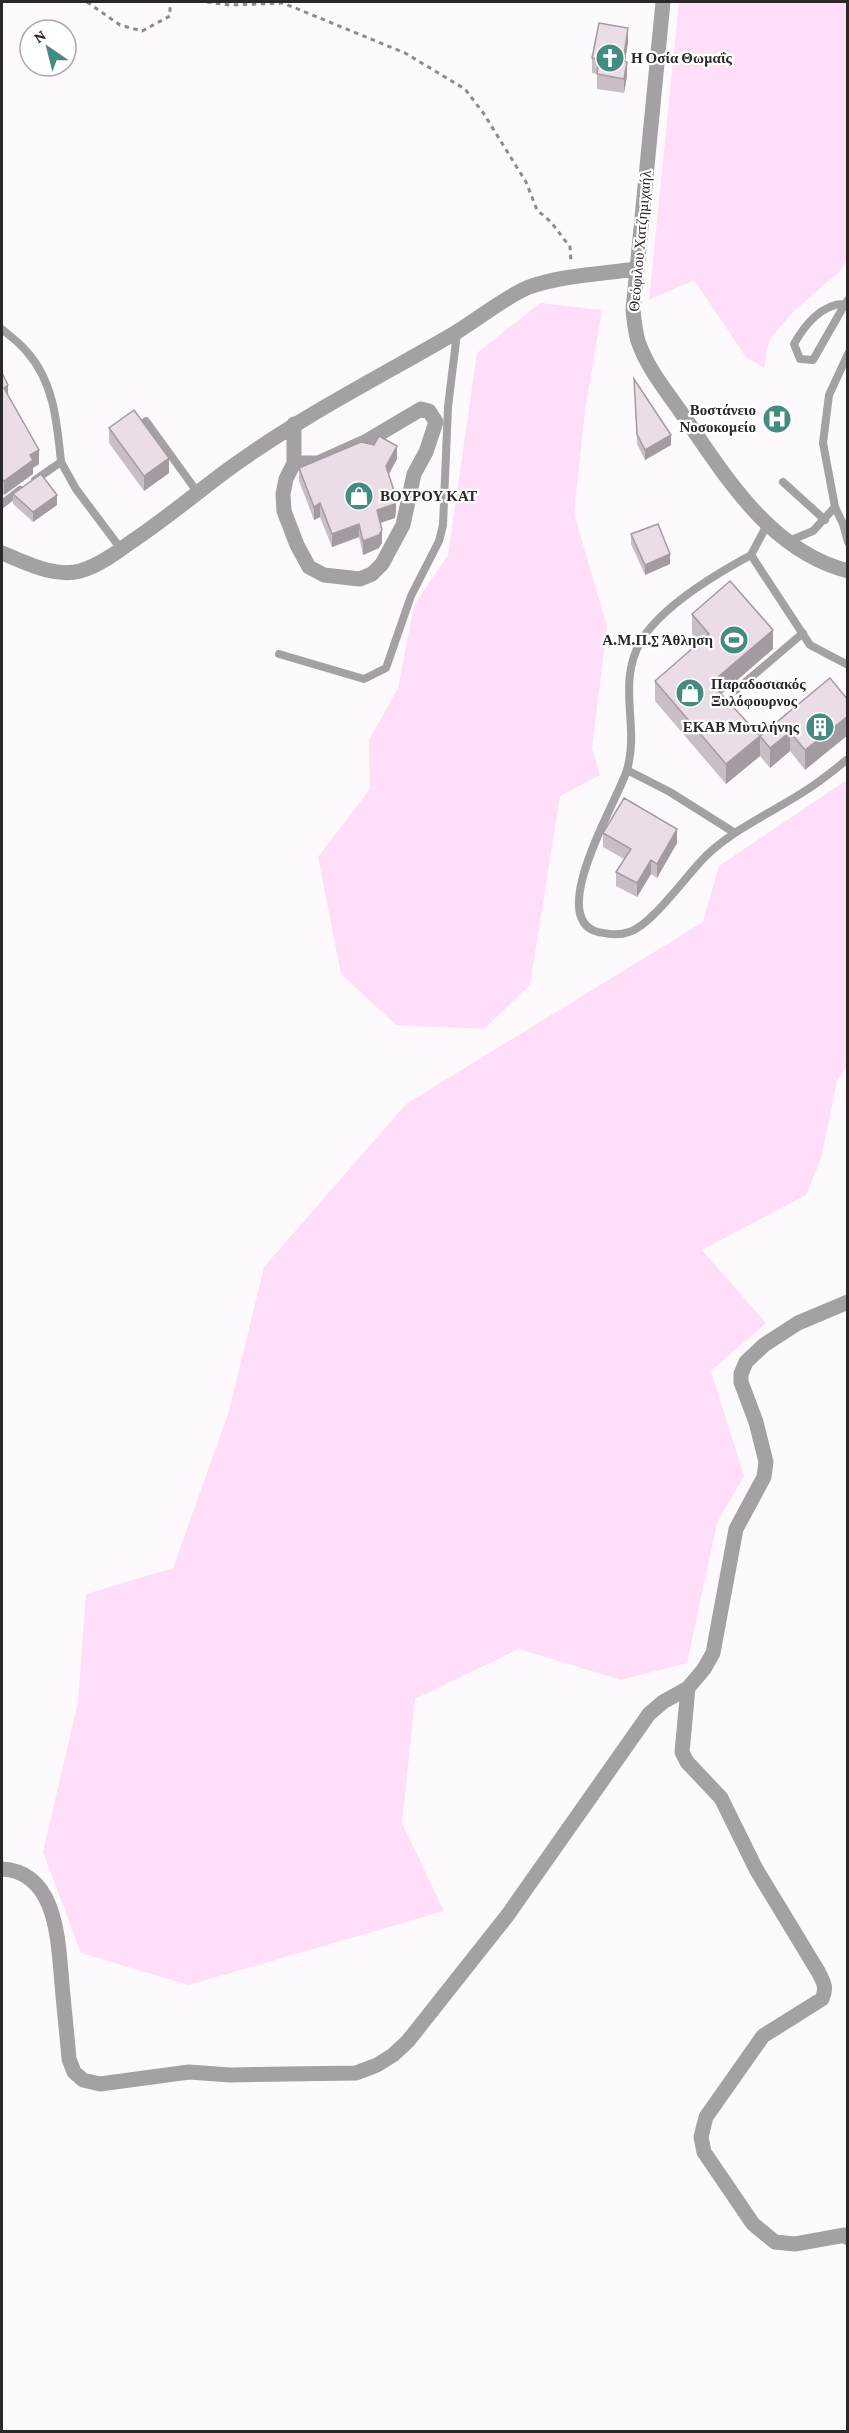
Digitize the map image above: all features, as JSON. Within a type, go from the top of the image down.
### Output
[{"type":"street","name":"Θεόφιλου Χατζημιχαήλ","points":[[663,2],[636,269],[633,310],[638,340],[648,365],[732,486],[767,525],[802,552],[848,571]]},
{"type":"street","points":[[2,552],[41,568],[59,572],[79,572],[121,549],[294,424],[458,331],[525,289],[572,277],[636,269]]},
{"type":"street","points":[[294,424],[294,463],[286,479],[283,494],[284,511],[297,545],[309,567],[324,575],[360,579],[372,574],[382,564],[403,525],[414,474],[426,452],[436,422],[429,411],[421,409],[367,441],[318,464],[294,463]]},
{"type":"street","points":[[2,1869],[13,1869],[31,1879],[45,1897],[56,1922],[69,2059],[74,2072],[83,2080],[100,2084],[189,2072],[356,2073],[393,2055],[408,2041],[507,1916],[649,1714],[663,1702],[688,1688],[704,1669],[713,1653],[736,1529],[764,1477],[766,1461],[756,1422],[741,1382],[741,1374],[746,1362],[764,1345],[798,1323],[848,1302]]},
{"type":"street","points":[[688,1688],[682,1752],[687,1762],[721,1798],[756,1869],[825,1985],[822,1999],[763,2036],[748,2055],[706,2117],[701,2137],[704,2152],[753,2224],[775,2242],[795,2244],[845,2235],[848,2238]]},
{"type":"lane","points":[[847,303],[813,360],[800,359],[794,344],[802,328],[823,310],[837,304],[847,303]]},
{"type":"lane","points":[[3,330],[27,351],[48,385],[56,413],[61,462],[76,489],[121,549]]},
{"type":"lane","points":[[279,654],[363,679],[386,669],[411,596],[441,533],[448,407],[458,331]]},
{"type":"lane","points":[[848,354],[829,395],[824,443],[835,507],[848,542]]},
{"type":"lane","points":[[146,421],[198,493]]},
{"type":"lane","points":[[2,504],[61,462]]},
{"type":"lane","points":[[783,482],[825,520]]},
{"type":"lane","points":[[789,542],[808,534],[825,520],[835,507]]},
{"type":"lane","points":[[767,525],[751,555],[716,574],[674,606],[641,640],[630,667],[627,695],[630,727],[627,770],[588,858],[578,907],[582,922],[592,930],[612,935],[631,932],[647,921],[710,853],[735,833],[809,789],[848,759]]},
{"type":"lane","points":[[751,555],[810,645],[848,664]]},
{"type":"lane","points":[[736,690],[803,633]]},
{"type":"lane","points":[[627,770],[670,792],[735,833]]},
{"type":"path","points":[[87,2],[120,25],[142,31],[170,16],[170,2]]},
{"type":"path","points":[[207,2],[230,5],[284,3],[405,53],[465,88],[526,182],[537,210],[551,222],[570,247],[572,277]]},
{"type":"shaded area","points":[[679,2],[847,2],[847,260],[839,272],[794,311],[769,340],[764,368],[746,357],[694,280],[649,300]]},
{"type":"shaded area","points":[[540,303],[602,310],[585,411],[574,513],[607,627],[592,748],[600,775],[560,796],[530,985],[484,1029],[396,1025],[341,974],[318,857],[370,789],[369,740],[398,688],[414,605],[448,555],[477,353]]},
{"type":"shaded area","points":[[847,780],[847,1065],[837,1081],[821,1159],[806,1195],[702,1250],[766,1323],[711,1371],[744,1476],[717,1523],[687,1663],[621,1680],[519,1649],[415,1699],[402,1823],[444,1911],[189,1985],[81,1953],[43,1852],[78,1702],[86,1594],[173,1568],[229,1411],[264,1267],[406,1104],[703,922],[719,866]]},
{"type":"building","name":"Η Οσία Θωμαΐς","points":[[599,23],[628,28],[623,61],[627,62],[624,79],[597,74],[599,60],[592,58]]},
{"type":"building","points":[[2,373],[8,385],[4,388],[39,450],[30,455],[33,460],[4,481],[2,479]]},
{"type":"building","points":[[634,379],[671,435],[645,450],[637,434]]},
{"type":"building","points":[[134,410],[169,458],[144,476],[109,428]]},
{"type":"building","points":[[379,436],[397,446],[386,466],[396,497],[395,504],[377,510],[382,530],[379,535],[363,541],[359,524],[332,534],[320,503],[314,507],[299,468],[361,442],[374,445]]},
{"type":"building","points":[[41,474],[57,495],[33,512],[13,494]]},
{"type":"building","points":[[658,524],[670,554],[645,565],[631,534]]},
{"type":"building","points":[[730,581],[773,630],[711,683],[760,736],[726,764],[655,681],[709,634],[692,614]]},
{"type":"building","points":[[830,678],[848,700],[848,716],[805,750],[790,732],[770,748],[760,736]]},
{"type":"building","points":[[624,798],[677,829],[657,864],[651,860],[637,883],[616,872],[631,849],[603,833]]},
{"type":"place","name":"Η Οσία Θωμαΐς","points":[[610,58]]},
{"type":"place","name":"Βοστάνειο Νοσοκομείο","points":[[777,419]]},
{"type":"place","name":"ΒΟΥΡΟΥ ΚΑΤ","points":[[359,496]]},
{"type":"place","name":"Α.Μ.Π.Σ Άθληση","points":[[734,640]]},
{"type":"place","name":"Παραδοσιακός Ξυλόφουρνος","points":[[690,693]]},
{"type":"place","name":"ΕΚΑΒ Μυτιλήνης","points":[[820,727]]}]
